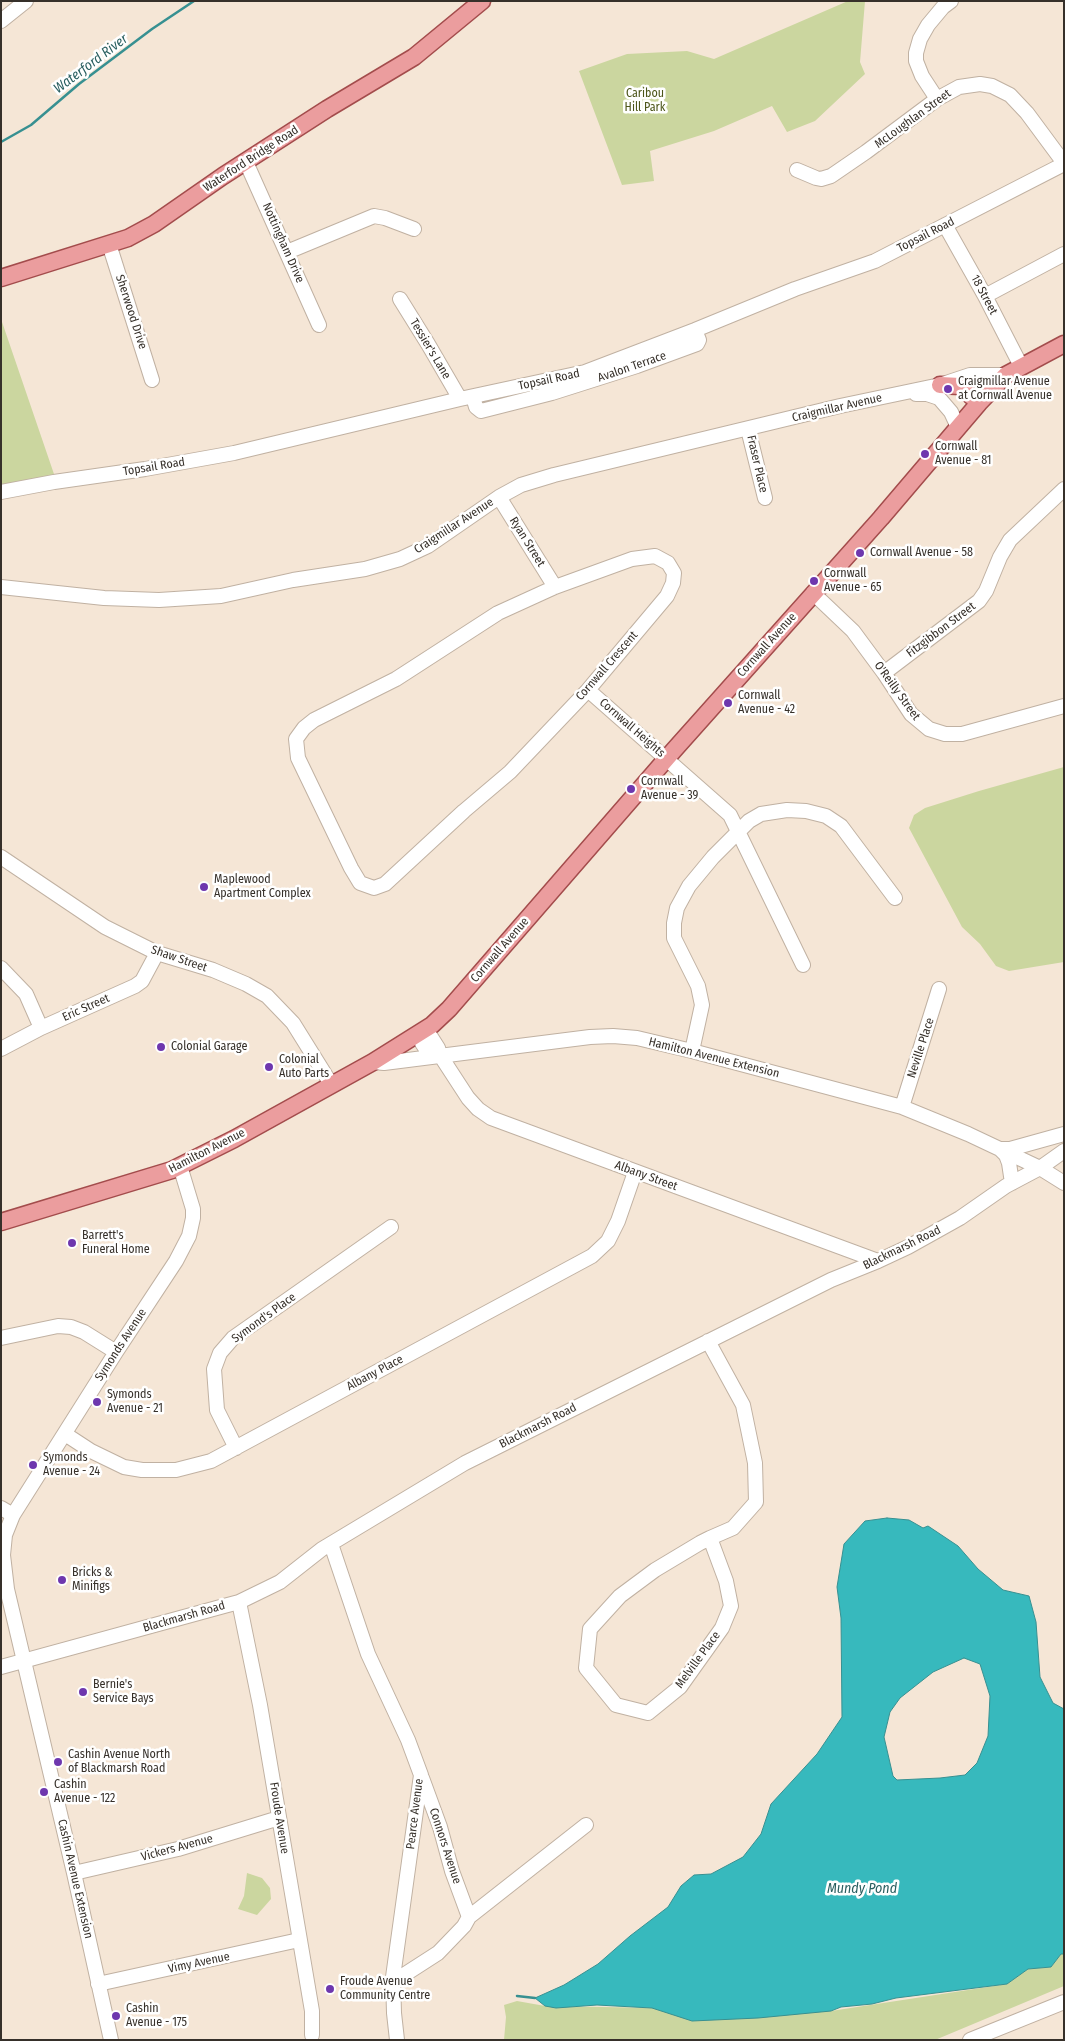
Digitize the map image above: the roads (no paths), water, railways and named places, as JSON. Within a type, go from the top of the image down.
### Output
[{"type":"main road","name":"Waterford Bridge Road","points":[[1,278],[128,238],[154,224],[327,109],[414,57],[482,1]]},
{"type":"main road","name":"Cornwall Avenue","points":[[374,1062],[421,1033],[449,1009],[666,759],[881,518],[979,403],[1006,375],[1064,344]]},
{"type":"main road","points":[[940,385],[960,386],[979,403]]},
{"type":"main road","name":"Hamilton Avenue","points":[[1,1222],[180,1166],[234,1139],[374,1062]]},
{"type":"street","points":[[1,21],[26,1]]},
{"type":"street","points":[[937,99],[922,76],[916,61],[916,53],[920,39],[928,25],[943,7],[951,1]]},
{"type":"street","name":"McLoughlan Street","points":[[797,170],[820,179],[831,176],[937,99],[960,87],[970,85],[992,86],[1010,95],[1027,113],[1064,163]]},
{"type":"street","name":"Nottingham Drive","points":[[246,162],[319,325]]},
{"type":"street","name":"Topsail Road","points":[[695,330],[794,289],[875,261],[1064,163]]},
{"type":"street","points":[[287,252],[374,216],[385,218],[414,230]]},
{"type":"street","name":"18 Street","points":[[945,225],[985,296],[1021,366]]},
{"type":"street","name":"Sherwood Drive","points":[[109,244],[152,380]]},
{"type":"street","points":[[985,296],[1064,254]]},
{"type":"street","name":"Tessier's Lane","points":[[400,300],[466,398]]},
{"type":"street","name":"Avalon Terrace","points":[[466,398],[481,410],[552,393],[698,344],[699,340],[695,330]]},
{"type":"street","name":"Craigmillar Avenue","points":[[1,587],[113,598],[158,600],[221,596],[293,580],[365,569],[400,559],[428,546],[499,497],[521,485],[554,475],[840,406],[940,385],[970,375],[1006,375]]},
{"type":"street","name":"Craigmillar Avenue","points":[[897,395],[923,394],[939,398],[950,412],[958,427]]},
{"type":"street","name":"Topsail Road","points":[[1,492],[234,453],[466,398]]},
{"type":"street","name":"Fraser Place","points":[[748,429],[765,498]]},
{"type":"street","name":"Fitzgibbon Street","points":[[884,673],[979,601],[989,585],[1002,552],[1010,540],[1064,489]]},
{"type":"street","name":"Ryan Street","points":[[499,497],[555,587]]},
{"type":"street","name":"Cornwall Crescent","points":[[644,557],[660,558],[668,564],[674,573],[673,583],[667,596],[588,690],[510,772],[457,817],[385,884],[374,888],[360,883],[298,758],[296,744],[300,733],[314,720],[404,674],[498,613],[555,587],[644,557]]},
{"type":"street","name":"O'Reilly Street","points":[[813,593],[847,626],[884,673],[916,720],[929,729],[945,734],[970,732],[1064,706]]},
{"type":"street","name":"Cornwall Heights","points":[[588,690],[730,815],[804,965]]},
{"type":"street","points":[[692,1051],[702,1006],[698,986],[674,938],[675,916],[677,908],[689,886],[738,830],[761,814],[774,811],[797,810],[826,816],[841,826],[894,898]]},
{"type":"street","name":"Shaw Street","points":[[1,857],[105,927],[157,953],[213,970],[246,984],[267,996],[293,1023],[331,1084]]},
{"type":"street","name":"Eric Street","points":[[1,1049],[41,1028],[135,986],[142,981],[157,953]]},
{"type":"street","points":[[1,968],[26,994],[41,1028]]},
{"type":"street","name":"Neville Place","points":[[902,1107],[940,989]]},
{"type":"street","name":"Albany Street","points":[[421,1033],[431,1037],[440,1055],[468,1098],[490,1118],[878,1262]]},
{"type":"street","name":"Hamilton Avenue Extension","points":[[374,1062],[384,1063],[613,1036],[637,1038],[902,1107],[1040,1168],[1064,1183]]},
{"type":"street","points":[[999,1149],[1010,1149],[1064,1134]]},
{"type":"street","points":[[999,1149],[1006,1155],[1012,1183]]},
{"type":"street","name":"Blackmarsh Road","points":[[1,1668],[24,1660],[183,1619],[239,1602],[280,1582],[330,1544],[465,1462],[832,1280],[878,1262],[960,1218],[1012,1183],[1040,1168],[1064,1150]]},
{"type":"street","name":"Symonds Avenue","points":[[24,1660],[3,1566],[7,1512],[64,1434],[176,1261],[189,1236],[193,1209],[180,1166]]},
{"type":"street","name":"Albany Place","points":[[64,1434],[108,1460],[124,1467],[142,1470],[176,1470],[192,1467],[211,1460],[592,1256],[608,1241],[615,1228],[635,1172]]},
{"type":"street","name":"Symond's Place","points":[[236,1448],[217,1410],[214,1369],[220,1353],[233,1338],[391,1227]]},
{"type":"street","points":[[1,1338],[42,1328],[64,1326],[84,1332],[116,1352]]},
{"type":"street","name":"Melville Place","points":[[708,1341],[743,1405],[755,1463],[756,1502],[732,1528],[710,1538],[655,1570],[620,1596],[590,1629],[586,1668],[616,1705],[648,1713],[680,1687],[722,1628],[731,1606],[726,1581],[710,1538]]},
{"type":"street","name":"Pearce Avenue","points":[[330,1544],[368,1654],[408,1740],[421,1775],[393,1982],[397,2040]]},
{"type":"street","name":"Froude Avenue","points":[[239,1602],[260,1705],[312,2011],[312,2035]]},
{"type":"street","name":"Cashin Avenue Extension","points":[[24,1660],[111,2040]]},
{"type":"street","name":"Connors Avenue","points":[[421,1775],[469,1917]]},
{"type":"street","name":"Vickers Avenue","points":[[74,1873],[178,1849],[279,1818]]},
{"type":"street","points":[[393,1982],[438,1953],[464,1926],[469,1917],[586,1825]]},
{"type":"street","name":"Vimy Avenue","points":[[98,1984],[299,1940]]},
{"type":"street","points":[[970,2040],[1064,2002]]},
{"type":"water","name":"Mundy Pond","points":[[887,1518],[909,1520],[923,1528],[928,1526],[958,1546],[978,1569],[1003,1590],[1029,1596],[1036,1622],[1040,1677],[1053,1703],[1064,1709],[1064,1954],[1061,1954],[1051,1967],[1028,1969],[1007,1984],[896,1998],[872,2004],[841,2007],[831,2011],[758,2018],[692,2021],[652,2008],[597,2005],[556,2008],[545,2006],[535,1998],[564,1985],[598,1964],[630,1936],[668,1907],[681,1886],[694,1875],[711,1874],[743,1857],[761,1834],[771,1804],[817,1754],[842,1717],[841,1618],[837,1587],[844,1544],[865,1521]],"holes":[[[964,1658],[980,1664],[990,1696],[988,1736],[977,1763],[965,1775],[897,1780],[893,1776],[884,1737],[890,1712],[900,1698],[933,1672]]]},
{"type":"waterway","name":"Waterford River","points":[[1,142],[31,125],[79,84],[152,29],[194,1]]},
{"type":"waterway","points":[[517,1996],[535,1998]]},
{"type":"place","name":"Craigmillar Avenue at Cornwall Avenue","points":[[948,389]]},
{"type":"place","name":"Cornwall Avenue - 81","points":[[925,454]]},
{"type":"place","name":"Cornwall Avenue - 58","points":[[860,553]]},
{"type":"place","name":"Cornwall Avenue - 65","points":[[814,581]]},
{"type":"place","name":"Cornwall Avenue - 42","points":[[728,703]]},
{"type":"place","name":"Cornwall Avenue - 39","points":[[631,789]]},
{"type":"place","name":"Maplewood Apartment Complex","points":[[204,887]]},
{"type":"place","name":"Colonial Garage","points":[[161,1047]]},
{"type":"place","name":"Colonial Auto Parts","points":[[269,1067]]},
{"type":"place","name":"Barrett's Funeral Home","points":[[72,1243]]},
{"type":"place","name":"Symonds Avenue - 21","points":[[97,1402]]},
{"type":"place","name":"Symonds Avenue - 24","points":[[33,1465]]},
{"type":"place","name":"Bricks & Minifigs","points":[[62,1580]]},
{"type":"place","name":"Bernie's Service Bays","points":[[83,1692]]},
{"type":"place","name":"Cashin Avenue North of Blackmarsh Road","points":[[58,1762]]},
{"type":"place","name":"Cashin Avenue - 122","points":[[44,1792]]},
{"type":"place","name":"Froude Avenue Community Centre","points":[[330,1989]]},
{"type":"place","name":"Cashin Avenue - 175","points":[[116,2016]]},
{"type":"park label","name":"Caribou Hill Park","points":[[645,101]]}]
